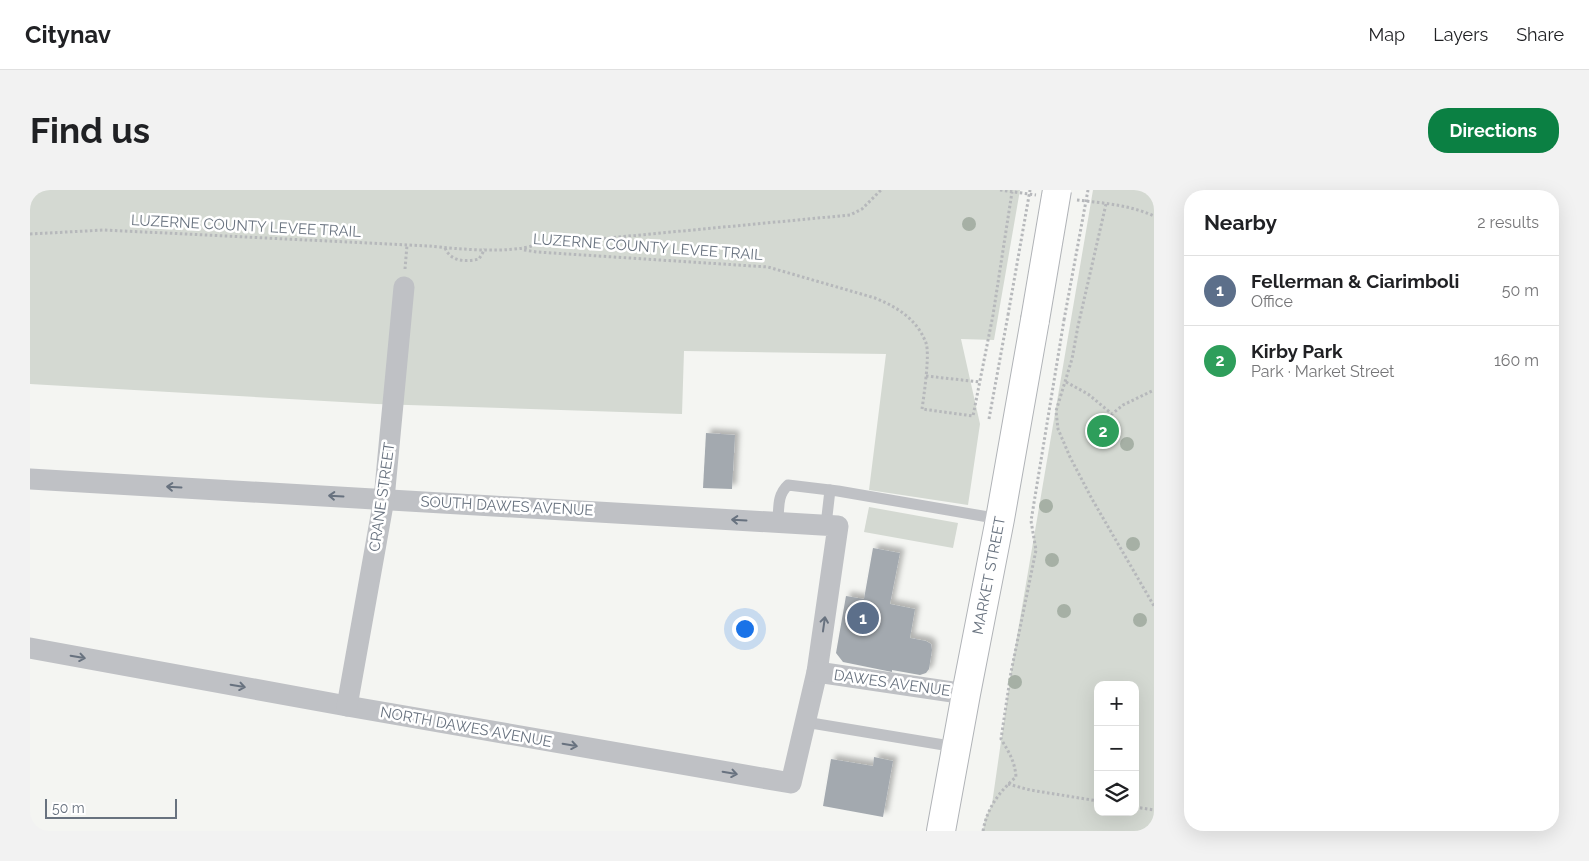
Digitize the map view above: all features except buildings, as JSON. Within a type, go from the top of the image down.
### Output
[{"type":"main road","name":"MARKET STREET","points":[[941,831],[1000,519],[1057,190]]},
{"type":"street","name":"CRANE STREET","points":[[347,706],[384,499],[404,287]]},
{"type":"street","name":"SOUTH DAWES AVENUE","points":[[30,479],[826,525]]},
{"type":"street","points":[[818,672],[838,526],[826,525]]},
{"type":"street","name":"NORTH DAWES AVENUE","points":[[30,648],[347,706],[791,783],[818,672]]},
{"type":"street","name":"DAWES AVENUE","points":[[818,672],[966,694]]},
{"type":"lane","points":[[778,522],[780,496],[782,490],[788,485],[830,490],[1000,519]]},
{"type":"lane","points":[[826,525],[830,490]]},
{"type":"lane","points":[[806,722],[956,747]]},
{"type":"path","name":"LUZERNE COUNTY LEVEE TRAIL","points":[[522,249],[535,245],[850,215],[862,209],[881,190]]},
{"type":"path","points":[[989,419],[1030,190]]},
{"type":"path","points":[[983,831],[985,819],[992,804],[1016,777],[1010,753],[1001,740],[1011,672],[1036,550],[1031,521],[1064,320],[1088,190]]},
{"type":"path","points":[[926,376],[980,382],[993,315],[1012,192]]},
{"type":"path","points":[[1106,204],[1072,359],[1056,411],[1058,429],[1092,499],[1154,606]]},
{"type":"path","name":"LUZERNE COUNTY LEVEE TRAIL","points":[[30,234],[104,230],[445,248],[522,249],[537,252],[768,267],[875,298],[892,305],[904,313],[915,325],[926,344],[926,376],[922,409],[973,416],[980,382]]},
{"type":"path","points":[[406,264],[408,245]]},
{"type":"path","points":[[445,248],[452,257],[470,261],[479,259],[486,249]]},
{"type":"path","points":[[1066,382],[1088,394],[1112,414],[1123,405],[1154,390]]},
{"type":"path","points":[[1008,784],[1030,790],[1094,800]]},
{"type":"path","points":[[1139,808],[1154,810]]},
{"type":"shaded area","points":[[30,190],[1020,190],[994,340],[961,339],[980,424],[968,505],[869,490],[886,354],[684,351],[682,414],[377,404],[30,384]]},
{"type":"shaded area","points":[[1093,190],[1154,190],[1154,831],[983,831],[985,819],[992,804],[1011,672]]},
{"type":"shaded area","points":[[869,507],[958,523],[953,548],[864,532]]},
{"type":"place","name":"Kirby Park","points":[[1103,431]]},
{"type":"place","name":"Fellerman & Ciarimboli","points":[[863,618]]}]
